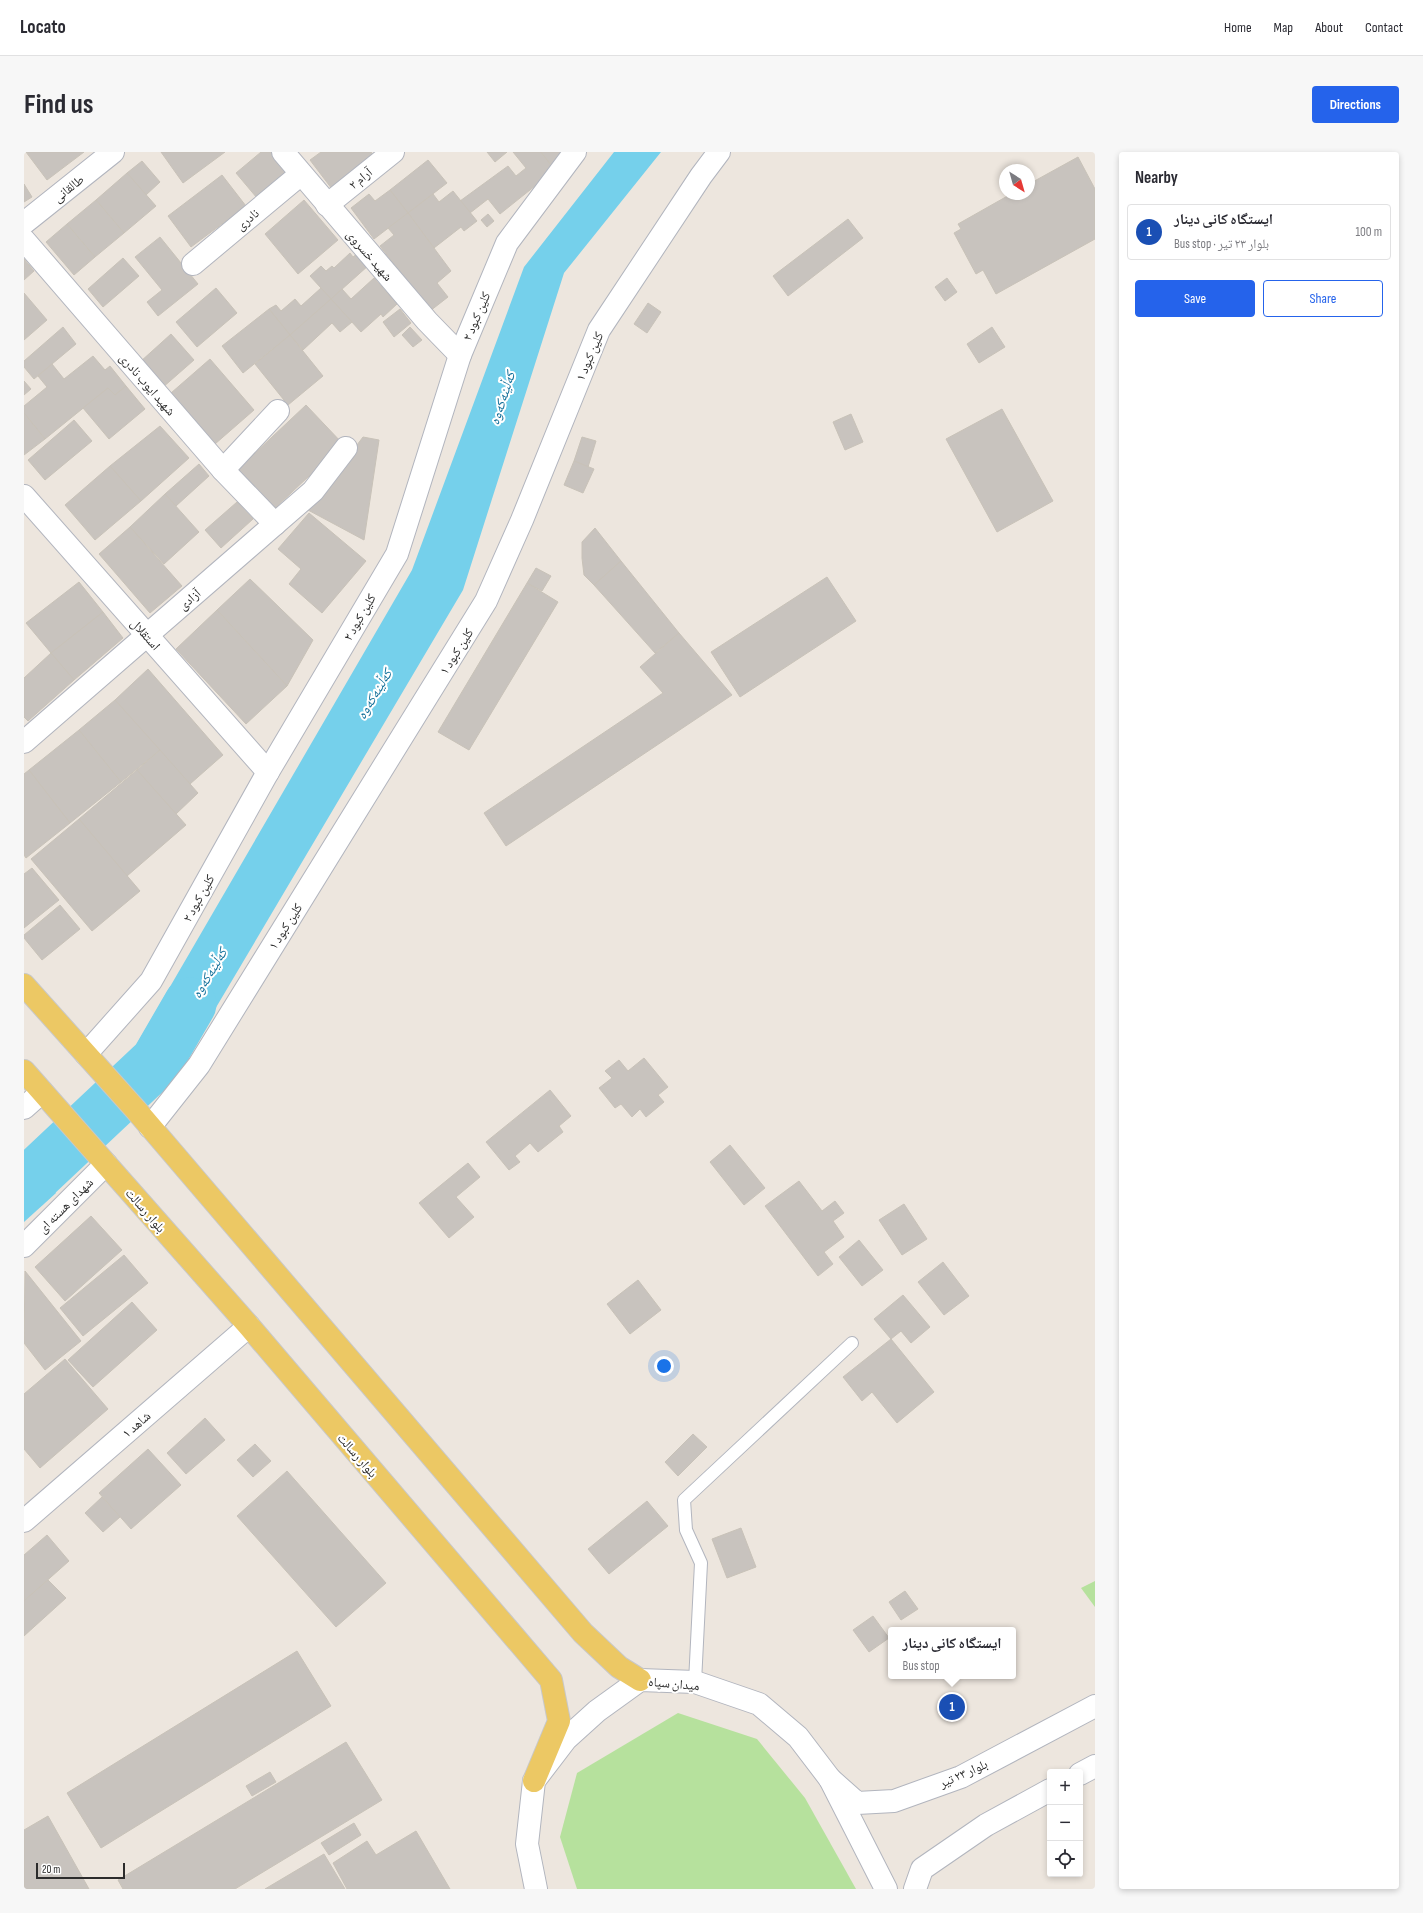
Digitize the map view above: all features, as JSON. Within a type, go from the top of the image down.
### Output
[{"type":"main road","points":[[24,985],[136,1110],[583,1633],[619,1667],[640,1680]]},
{"type":"main road","name":"بلوار رسالت","points":[[24,1071],[249,1326],[551,1680],[559,1721],[534,1781]]},
{"type":"street","name":"طالقانی","points":[[24,223],[113,152]]},
{"type":"street","name":"شهید خسروی","points":[[283,152],[427,321],[460,355]]},
{"type":"street","name":"آرام ۲","points":[[327,205],[393,152]]},
{"type":"street","name":"کلین کبود ۲","points":[[90,1059],[151,981],[268,772],[397,554],[460,355],[507,243],[575,152]]},
{"type":"street","name":"کلین کبود ۱","points":[[150,1127],[199,1066],[486,601],[522,520],[599,330],[701,176],[719,152]]},
{"type":"street","name":"نادری","points":[[193,264],[301,174]]},
{"type":"street","name":"شهید ایوب نادری","points":[[24,240],[223,470],[275,524]]},
{"type":"street","points":[[223,470],[278,411]]},
{"type":"street","name":"آزادی","points":[[24,740],[313,491],[346,448]]},
{"type":"street","name":"استقلال","points":[[24,496],[268,772]]},
{"type":"street","points":[[24,1108],[47,1098]]},
{"type":"street","name":"شهدای هسته ای","points":[[24,1246],[100,1157]]},
{"type":"street","name":"شاهد ۱","points":[[24,1522],[249,1326]]},
{"type":"street","name":"میدان سپاه","points":[[534,1781],[566,1739],[597,1711],[640,1680],[695,1682],[760,1704],[798,1737],[830,1779],[886,1889]]},
{"type":"street","name":"بلوار ۲۳ تیر","points":[[830,1779],[857,1803],[894,1801],[961,1777],[1095,1706]]},
{"type":"street","points":[[1083,1772],[1095,1766]]},
{"type":"street","points":[[534,1781],[526,1844],[536,1889]]},
{"type":"street","points":[[915,1889],[922,1869],[986,1825],[1047,1792]]},
{"type":"lane","points":[[695,1682],[701,1563],[686,1530],[684,1500],[852,1343]]},
{"type":"green space","points":[[1095,1581],[1095,1607],[1081,1588]]},
{"type":"green space","points":[[678,1713],[757,1739],[805,1798],[856,1889],[577,1889],[560,1837],[577,1773]]},
{"type":"water","points":[[614,152],[661,152],[564,273],[463,590],[182,1065],[165,1079],[135,1047],[412,570],[524,267]]},
{"type":"water","points":[[24,1156],[56,1193],[24,1222]]},
{"type":"building","points":[[26,152],[84,152],[47,180]]},
{"type":"building","points":[[161,152],[225,152],[183,183]]},
{"type":"building","points":[[261,152],[273,152],[289,171],[257,198],[236,173]]},
{"type":"building","points":[[321,152],[371,152],[375,158],[332,189],[310,160]]},
{"type":"building","points":[[487,152],[507,152],[495,162]]},
{"type":"building","points":[[513,152],[541,152],[555,170],[500,214],[488,199],[470,213],[460,201],[508,166],[516,176],[526,168]]},
{"type":"building","points":[[541,152],[569,152],[555,170]]},
{"type":"building","points":[[1078,157],[1095,189],[1095,239],[996,294],[983,270],[976,274],[954,233],[961,229],[958,224],[1000,200],[1035,200],[1035,181]]},
{"type":"building","points":[[428,160],[447,183],[408,213],[390,190]]},
{"type":"building","points":[[142,161],[160,182],[146,195],[127,173]]},
{"type":"building","points":[[127,173],[156,206],[124,233],[96,200]]},
{"type":"building","points":[[222,175],[246,206],[191,247],[168,216]]},
{"type":"building","points":[[24,184],[32,197],[24,202]]},
{"type":"building","points":[[390,190],[408,213],[374,239],[351,208],[369,194],[375,201]]},
{"type":"building","points":[[453,191],[477,221],[464,231],[461,227],[434,248],[408,213],[433,194],[439,202]]},
{"type":"building","points":[[96,200],[124,233],[95,257],[67,224]]},
{"type":"building","points":[[304,200],[338,240],[298,274],[265,234]]},
{"type":"building","points":[[408,213],[451,271],[437,283],[448,297],[430,311],[380,246],[394,235],[388,228]]},
{"type":"building","points":[[488,214],[494,221],[487,227],[481,220]]},
{"type":"building","points":[[848,219],[863,238],[788,296],[773,276]]},
{"type":"building","points":[[67,224],[95,257],[74,275],[46,242]]},
{"type":"building","points":[[160,237],[198,284],[158,316],[147,302],[162,290],[135,257]]},
{"type":"building","points":[[350,253],[353,257],[358,253],[369,265],[331,299],[310,276],[321,266],[326,271],[332,266],[334,268]]},
{"type":"building","points":[[123,258],[139,276],[103,307],[88,289]]},
{"type":"building","points":[[24,259],[34,271],[24,280]]},
{"type":"building","points":[[374,278],[397,304],[383,317],[381,314],[361,332],[331,299],[342,289],[351,299]]},
{"type":"building","points":[[947,278],[957,292],[945,301],[935,287]]},
{"type":"building","points":[[216,288],[237,313],[197,347],[176,322]]},
{"type":"building","points":[[321,288],[331,299],[290,335],[269,309],[276,305],[281,311],[295,299],[301,306]]},
{"type":"building","points":[[24,293],[47,320],[24,340]]},
{"type":"building","points":[[331,299],[352,322],[340,332],[332,323],[303,350],[290,335]]},
{"type":"building","points":[[648,303],[661,312],[647,333],[634,324]]},
{"type":"building","points":[[269,309],[290,335],[243,373],[222,346]]},
{"type":"building","points":[[400,309],[411,323],[394,337],[383,322]]},
{"type":"building","points":[[63,327],[76,344],[34,379],[24,367],[24,361]]},
{"type":"building","points":[[410,327],[422,340],[413,347],[402,335]]},
{"type":"building","points":[[992,327],[1005,347],[979,363],[967,344]]},
{"type":"building","points":[[171,334],[194,360],[162,388],[140,362]]},
{"type":"building","points":[[290,335],[323,376],[288,405],[255,364]]},
{"type":"building","points":[[93,356],[105,370],[110,366],[126,386],[115,395],[108,388],[45,439],[24,413],[24,406],[47,387],[38,376],[52,364],[64,379]]},
{"type":"building","points":[[210,359],[254,410],[215,444],[171,393]]},
{"type":"building","points":[[24,381],[31,389],[24,395]]},
{"type":"building","points":[[126,386],[145,409],[109,439],[83,408],[108,388],[115,395]]},
{"type":"building","points":[[306,405],[343,444],[274,509],[237,470]]},
{"type":"building","points":[[1002,409],[1053,501],[997,532],[946,439]]},
{"type":"building","points":[[24,413],[45,439],[24,455]]},
{"type":"building","points":[[851,414],[863,442],[845,450],[833,422]]},
{"type":"building","points":[[74,420],[92,441],[45,480],[28,460]]},
{"type":"building","points":[[160,426],[189,458],[141,501],[110,466]]},
{"type":"building","points":[[363,437],[379,440],[364,540],[308,510]]},
{"type":"building","points":[[582,437],[596,441],[588,467],[574,461]]},
{"type":"building","points":[[574,461],[594,469],[583,493],[564,485]]},
{"type":"building","points":[[199,464],[209,476],[176,506],[165,494]]},
{"type":"building","points":[[110,466],[141,501],[95,540],[65,505]]},
{"type":"building","points":[[165,494],[199,532],[164,564],[130,527]]},
{"type":"building","points":[[237,502],[253,519],[221,548],[205,530]]},
{"type":"building","points":[[309,513],[366,561],[322,613],[289,584],[301,569],[278,549]]},
{"type":"building","points":[[130,527],[182,586],[150,613],[99,554]]},
{"type":"building","points":[[595,528],[621,561],[594,585],[584,575],[582,542]]},
{"type":"building","points":[[621,561],[679,633],[655,653],[594,585]]},
{"type":"building","points":[[536,568],[551,576],[542,591],[527,583]]},
{"type":"building","points":[[827,577],[856,621],[740,697],[711,652]]},
{"type":"building","points":[[250,579],[313,640],[287,686],[217,610]]},
{"type":"building","points":[[79,582],[103,612],[51,653],[26,623]]},
{"type":"building","points":[[527,583],[558,602],[469,750],[438,732]]},
{"type":"building","points":[[217,610],[287,686],[246,724],[176,649]]},
{"type":"building","points":[[103,612],[123,638],[74,680],[51,653]]},
{"type":"building","points":[[679,633],[732,695],[506,846],[484,813],[663,693],[640,667]]},
{"type":"building","points":[[51,653],[74,680],[28,721],[24,717],[24,678]]},
{"type":"building","points":[[148,669],[223,755],[190,784],[115,700]]},
{"type":"building","points":[[115,700],[160,750],[121,782],[79,730]]},
{"type":"building","points":[[79,730],[121,782],[70,823],[29,770]]},
{"type":"building","points":[[160,750],[198,793],[176,814],[137,770]]},
{"type":"building","points":[[29,770],[70,823],[26,858],[24,855],[24,774]]},
{"type":"building","points":[[137,770],[186,825],[127,876],[79,819]]},
{"type":"building","points":[[79,819],[140,891],[92,931],[31,859]]},
{"type":"building","points":[[32,868],[59,900],[24,928],[24,874]]},
{"type":"building","points":[[60,905],[80,929],[42,960],[24,938],[24,935]]},
{"type":"building","points":[[644,1058],[668,1087],[658,1095],[664,1102],[646,1117],[640,1109],[632,1117],[621,1104],[615,1108],[599,1088],[612,1078],[605,1071],[619,1060],[628,1071]]},
{"type":"building","points":[[550,1090],[571,1116],[559,1126],[563,1132],[538,1152],[530,1143],[515,1156],[520,1162],[509,1170],[486,1142]]},
{"type":"building","points":[[730,1145],[765,1188],[744,1205],[710,1162]]},
{"type":"building","points":[[468,1163],[480,1177],[456,1197],[474,1217],[449,1238],[419,1203]]},
{"type":"building","points":[[799,1181],[822,1211],[835,1201],[844,1213],[833,1221],[844,1237],[824,1252],[833,1264],[818,1276],[765,1206]]},
{"type":"building","points":[[904,1204],[927,1239],[902,1255],[879,1220]]},
{"type":"building","points":[[91,1216],[122,1250],[65,1301],[35,1267]]},
{"type":"building","points":[[859,1240],[883,1270],[862,1286],[839,1257]]},
{"type":"building","points":[[124,1255],[148,1283],[83,1336],[60,1308]]},
{"type":"building","points":[[943,1262],[969,1296],[944,1315],[918,1282]]},
{"type":"building","points":[[25,1271],[81,1341],[45,1370],[24,1343]]},
{"type":"building","points":[[638,1280],[661,1310],[630,1334],[607,1304]]},
{"type":"building","points":[[903,1295],[930,1327],[911,1343],[901,1331],[891,1339],[874,1319]]},
{"type":"building","points":[[132,1302],[157,1330],[93,1387],[68,1360]]},
{"type":"building","points":[[891,1339],[934,1392],[897,1423],[872,1392],[862,1401],[843,1377]]},
{"type":"building","points":[[65,1359],[108,1409],[40,1468],[24,1449],[24,1394]]},
{"type":"building","points":[[205,1418],[225,1440],[186,1474],[167,1453]]},
{"type":"building","points":[[693,1434],[707,1447],[678,1476],[665,1462]]},
{"type":"building","points":[[255,1444],[271,1461],[253,1477],[237,1460]]},
{"type":"building","points":[[148,1449],[181,1485],[131,1529],[99,1493]]},
{"type":"building","points":[[287,1471],[386,1583],[336,1627],[237,1516]]},
{"type":"building","points":[[102,1497],[120,1517],[103,1532],[85,1513]]},
{"type":"building","points":[[647,1501],[668,1526],[609,1574],[588,1549]]},
{"type":"building","points":[[741,1528],[756,1567],[727,1578],[712,1539]]},
{"type":"building","points":[[47,1535],[69,1561],[24,1601],[24,1555]]},
{"type":"building","points":[[48,1580],[66,1598],[24,1636],[24,1601]]},
{"type":"building","points":[[905,1591],[918,1609],[901,1620],[889,1602]]},
{"type":"building","points":[[873,1616],[888,1639],[869,1652],[853,1630]]},
{"type":"building","points":[[297,1651],[331,1706],[101,1848],[67,1793]]},
{"type":"building","points":[[346,1742],[382,1800],[235,1889],[123,1889],[118,1880]]},
{"type":"building","points":[[270,1772],[276,1782],[252,1796],[246,1786]]},
{"type":"building","points":[[48,1816],[89,1889],[24,1889],[24,1830]]},
{"type":"building","points":[[354,1823],[361,1835],[329,1855],[321,1843]]},
{"type":"building","points":[[416,1831],[450,1889],[347,1889],[333,1863],[367,1841],[376,1855]]},
{"type":"building","points":[[324,1854],[345,1889],[265,1889]]},
{"type":"waterway","name":"کەڵینەکەوە","points":[[24,1186],[157,1061],[190,1004]]},
{"type":"place","name":"ایستگاه کانی دینار","points":[[952,1707]]}]
